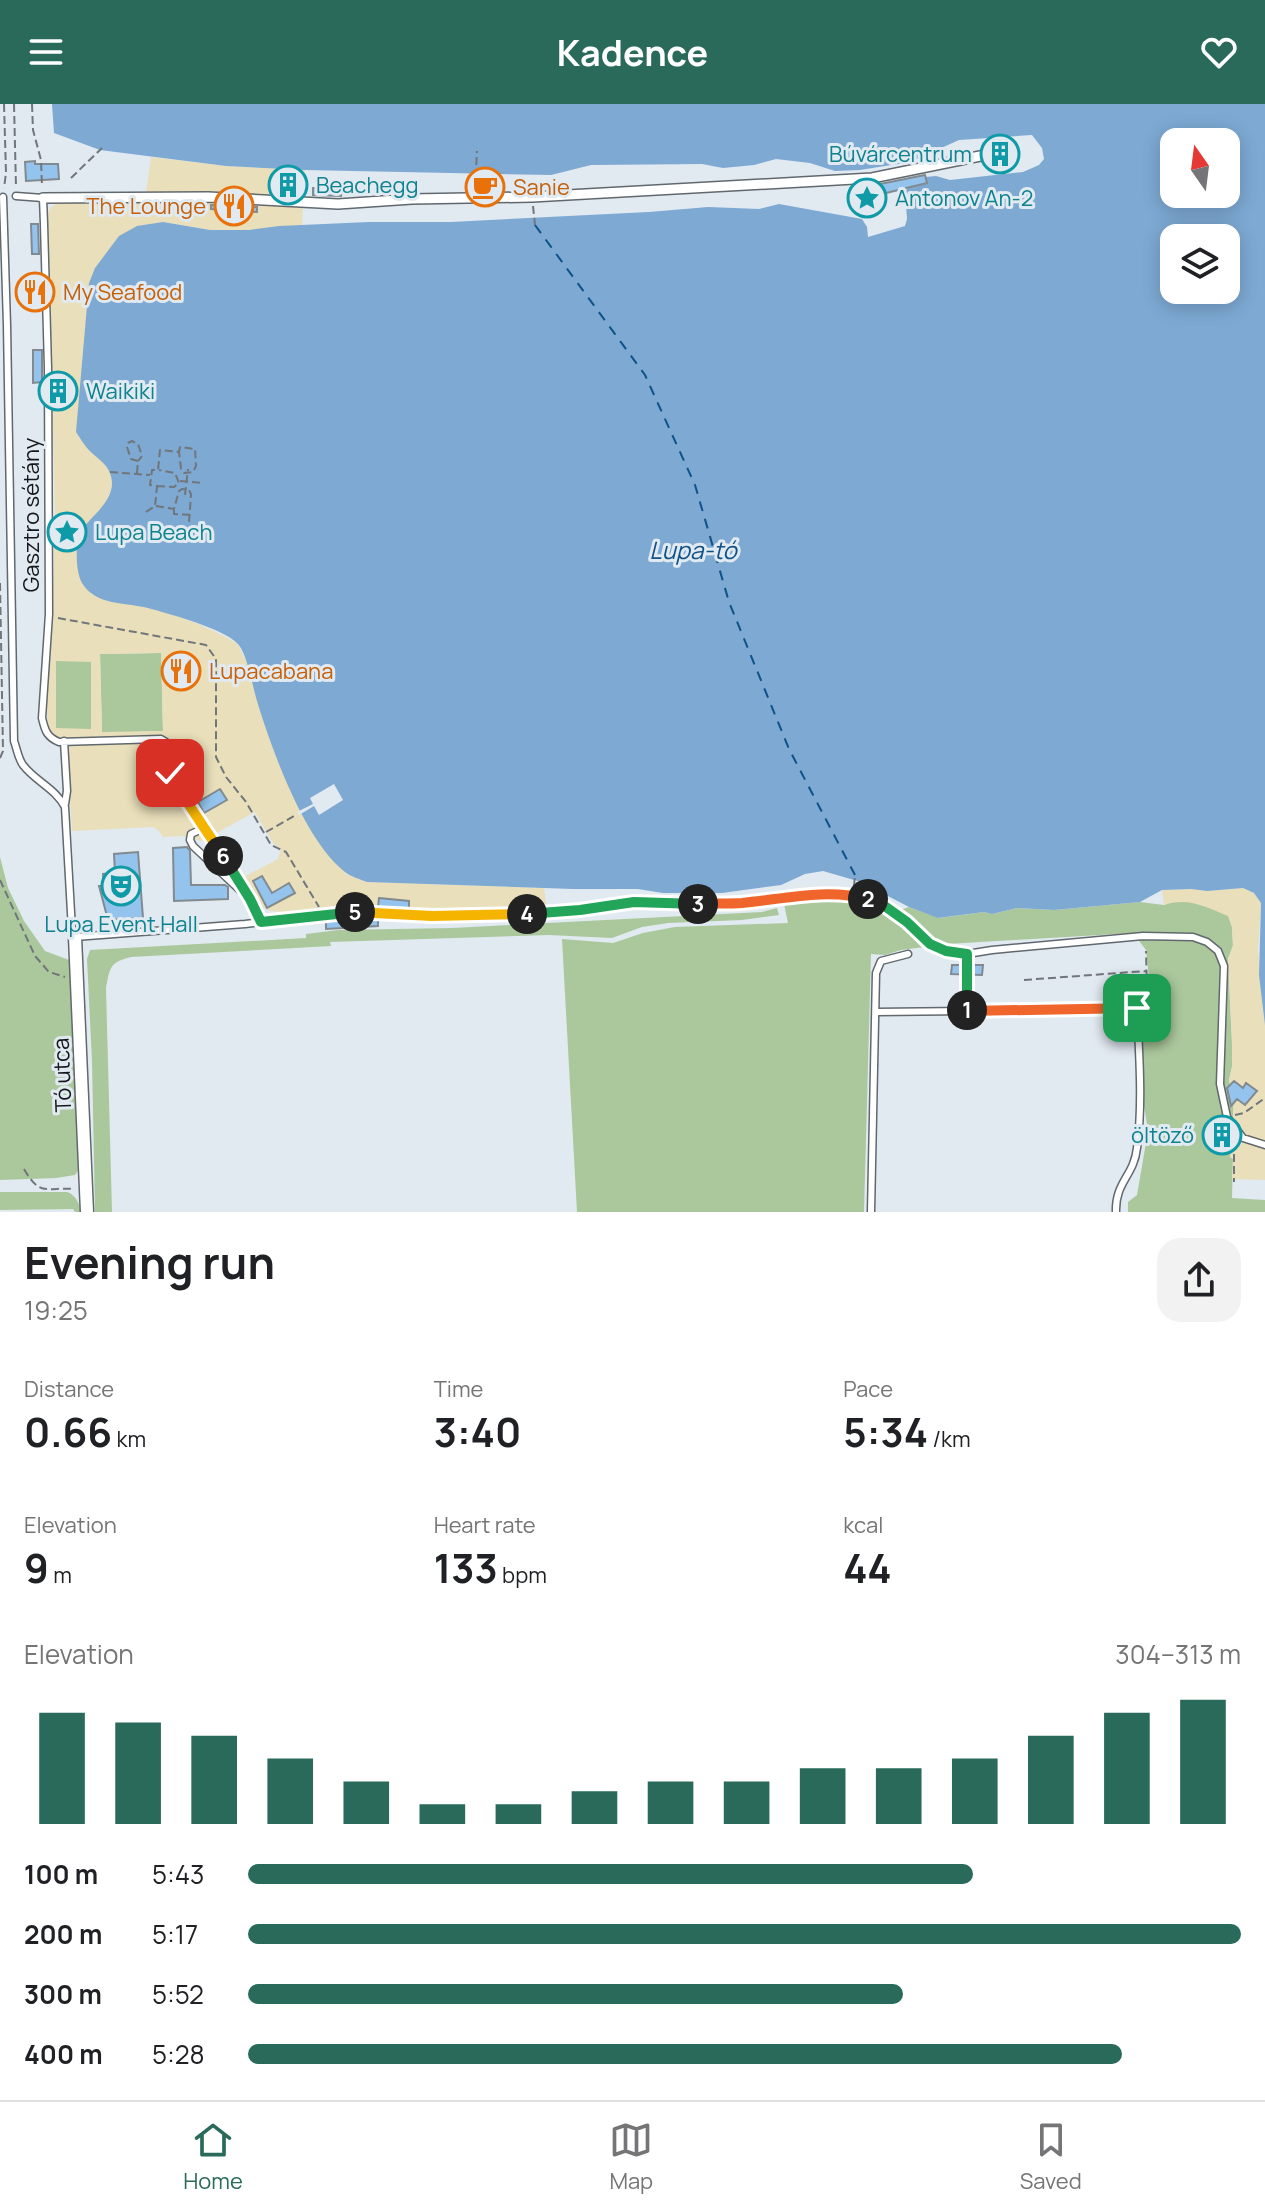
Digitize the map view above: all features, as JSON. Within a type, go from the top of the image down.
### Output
[{"type":"street","points":[[43,198],[208,197],[338,204],[532,197],[872,178],[990,154]]},
{"type":"street","name":"Tó utca","points":[[75,937],[87,1212]]},
{"type":"lane","points":[[16,196],[43,198]]},
{"type":"lane","points":[[3,197],[14,741],[21,762],[65,807]]},
{"type":"lane","name":"Gasztro sétány","points":[[43,198],[48,368],[49,614],[42,718],[51,739],[64,741]]},
{"type":"lane","points":[[261,922],[209,833],[173,781],[166,742],[161,739],[64,741],[65,807],[72,930],[75,937],[261,922],[354,912],[482,915],[569,911],[634,902],[741,903],[822,894],[854,895],[886,907],[930,944],[946,951],[967,954],[1143,936],[1193,937],[1207,942],[1218,951],[1224,966],[1220,1084],[1227,1117],[1243,1138],[1265,1145]]},
{"type":"lane","points":[[209,833],[202,829],[191,834],[193,846],[250,899]]},
{"type":"lane","points":[[871,1212],[876,973],[881,961],[908,954]]},
{"type":"lane","points":[[1007,1011],[1137,1008],[1137,1150],[1132,1170],[1117,1194],[1116,1212]]},
{"type":"lane","points":[[876,1012],[967,1011]]},
{"type":"path","points":[[3,197],[6,173],[4,104]]},
{"type":"path","points":[[14,104],[16,196]]},
{"type":"path","points":[[32,104],[33,130],[41,160],[43,198]]},
{"type":"path","points":[[71,178],[102,148]]},
{"type":"path","points":[[475,198],[477,151]]},
{"type":"path","points":[[532,197],[535,225]]},
{"type":"path","points":[[137,473],[138,461],[142,456],[138,444],[132,441],[127,447],[131,459],[138,461]]},
{"type":"path","points":[[185,448],[186,441]]},
{"type":"path","points":[[180,447],[195,449],[196,466],[193,472],[181,469],[179,452],[180,447]]},
{"type":"path","points":[[158,470],[160,450],[179,452]]},
{"type":"path","points":[[152,470],[175,473],[179,480],[174,487],[150,485],[152,470]]},
{"type":"path","points":[[185,495],[187,471]]},
{"type":"path","points":[[110,472],[152,475]]},
{"type":"path","points":[[179,480],[204,483]]},
{"type":"path","points":[[155,506],[157,486]]},
{"type":"path","points":[[185,489],[179,491],[174,514],[192,515]]},
{"type":"path","points":[[185,489],[191,494],[192,515],[189,523]]},
{"type":"path","points":[[146,512],[155,506],[174,509]]},
{"type":"path","points":[[0,583],[3,751],[0,758]]},
{"type":"path","points":[[49,614],[206,645],[212,651],[216,659],[216,757],[271,845],[286,852],[323,915]]},
{"type":"path","points":[[264,833],[296,815]]},
{"type":"path","points":[[0,880],[35,956],[49,972],[77,982]]},
{"type":"path","points":[[1137,1008],[1147,992],[1146,951]]},
{"type":"path","points":[[967,954],[967,1011],[1007,1011]]},
{"type":"path","points":[[1024,980],[1146,971]]},
{"type":"path","points":[[1227,1117],[1244,1113],[1265,1098]]},
{"type":"path","points":[[1234,1182],[1235,1129]]},
{"type":"path","points":[[24,1169],[32,1183],[40,1188],[72,1188],[86,1193]]},
{"type":"green space","points":[[161,653],[163,731],[102,733],[100,654]]},
{"type":"green space","points":[[56,661],[91,661],[91,729],[56,729]]},
{"type":"green space","points":[[0,857],[8,888],[24,921],[45,951],[70,963],[81,1166],[75,1175],[0,1180]]},
{"type":"green space","points":[[797,901],[854,902],[885,915],[909,907],[939,918],[984,912],[992,914],[1017,908],[1054,910],[1140,902],[1164,905],[1175,901],[1194,902],[1228,915],[1233,946],[1228,959],[1232,1042],[1229,1080],[1234,1100],[1230,1156],[1233,1159],[1232,1198],[1265,1200],[1265,1212],[1128,1212],[1128,1202],[1137,1195],[1148,1131],[1134,1039],[1149,977],[1146,950],[1133,933],[947,944],[885,955],[871,954],[864,1212],[577,1212],[562,939],[613,943],[675,927],[788,923],[784,904]]},
{"type":"green space","points":[[777,908],[779,915],[668,923],[642,927],[612,938],[549,935],[330,942],[331,946],[131,957],[119,961],[110,970],[106,988],[112,1212],[95,1212],[87,959],[90,950],[306,938],[306,934],[338,930],[452,928],[762,912]]},
{"type":"green space","points":[[0,1192],[67,1192],[77,1200],[81,1212],[73,1209],[0,1210]]},
{"type":"sand","name":"Lupa Beach","points":[[151,157],[226,166],[305,170],[302,226],[210,230],[163,222],[89,283],[87,448],[107,467],[112,484],[100,510],[81,529],[91,594],[182,618],[238,644],[346,874],[367,882],[544,888],[547,909],[438,913],[353,908],[299,913],[270,911],[257,904],[242,878],[278,859],[281,849],[273,843],[255,812],[202,841],[182,836],[163,837],[153,827],[72,831],[66,737],[55,737],[48,731],[44,626],[53,591],[55,518],[48,214],[50,208],[58,203],[145,199]],"holes":[[[161,653],[163,731],[102,732],[100,654]],[[56,661],[91,662],[91,729],[56,728]]]},
{"type":"sand","points":[[1243,888],[1254,893],[1261,903],[1258,950],[1265,1025],[1265,1180],[1232,1179],[1233,1159],[1230,1157],[1234,1100],[1229,1080],[1232,1042],[1228,959],[1233,945],[1232,927],[1228,916],[1204,906],[1181,902],[1164,905],[1162,890]]},
{"type":"water","name":"Lupa-tó","points":[[52,104],[1265,104],[1265,1025],[1259,975],[1261,903],[1254,893],[1243,888],[1162,890],[1140,902],[1054,910],[1017,908],[992,914],[984,912],[938,918],[861,882],[823,871],[805,874],[781,885],[722,893],[367,882],[356,878],[330,857],[303,817],[271,744],[247,663],[238,644],[221,632],[195,622],[95,596],[82,583],[78,572],[77,535],[108,498],[112,481],[107,468],[76,432],[89,283],[95,268],[119,236],[137,226],[163,222],[210,230],[249,230],[279,226],[451,222],[708,207],[759,209],[779,204],[862,219],[868,237],[905,226],[905,191],[925,177],[950,180],[1023,172],[1039,165],[1044,159],[1042,148],[1032,135],[959,140],[910,162],[835,171],[810,163],[776,159],[723,168],[702,164],[591,165],[551,175],[305,170],[226,166],[100,150],[54,133]]},
{"type":"pier","points":[[334,784],[343,800],[319,815],[314,806],[299,815],[297,812],[313,804],[310,798]]},
{"type":"building","points":[[35,161],[35,164],[58,164],[59,179],[26,181],[25,162]]},
{"type":"building","points":[[925,175],[927,183],[882,194],[880,184]]},
{"type":"building","points":[[313,188],[342,189],[341,196],[313,195]]},
{"type":"building","points":[[211,205],[257,207],[257,212],[211,209]]},
{"type":"building","points":[[31,224],[38,224],[39,254],[32,254]]},
{"type":"building","points":[[30,281],[40,281],[40,310],[32,311]]},
{"type":"building","points":[[33,350],[42,350],[42,382],[33,383]]},
{"type":"building","name":"Waikiki","points":[[64,379],[65,402],[54,403],[54,380]]},
{"type":"building","name":"Lupacabana","points":[[192,661],[193,681],[171,682],[170,662]]},
{"type":"building","points":[[220,789],[227,800],[204,813],[198,802]]},
{"type":"building","points":[[187,847],[190,851],[191,885],[225,885],[228,887],[228,899],[174,901],[173,848]]},
{"type":"building","name":"Lupa Event Hall","points":[[138,852],[143,918],[108,920],[99,886],[104,886],[103,874],[115,873],[114,854]]},
{"type":"building","points":[[262,876],[272,893],[289,883],[295,893],[267,908],[253,881]]},
{"type":"building","points":[[379,898],[409,901],[409,909],[378,907]]},
{"type":"building","points":[[378,919],[378,926],[326,929],[326,921]]},
{"type":"building","points":[[952,965],[983,965],[982,975],[951,974]]},
{"type":"building","points":[[1234,1081],[1243,1088],[1246,1083],[1257,1091],[1245,1105],[1237,1099],[1231,1106],[1227,1088]]},
{"type":"ferry route","points":[[535,225],[645,375],[695,485],[729,602],[789,749],[855,875]]},
{"type":"place","name":"Búvárcentrum","points":[[1000,154]]},
{"type":"place","name":"Beachegg","points":[[288,185]]},
{"type":"place","name":"Sanie","points":[[485,187]]},
{"type":"place","name":"Antonov An-2","points":[[867,198]]},
{"type":"place","name":"The Lounge","points":[[234,206]]},
{"type":"place","name":"My Seafood","points":[[35,292]]},
{"type":"place","name":"Waikiki","points":[[58,391]]},
{"type":"place","name":"Lupa Beach","points":[[67,532]]},
{"type":"place","name":"Lupacabana","points":[[181,671]]},
{"type":"place","name":"Lupa Event Hall","points":[[121,886]]},
{"type":"place","name":"öltöző","points":[[1222,1135]]},
{"type":"route","points":[[170,773],[250,899],[261,922],[354,912],[432,916],[547,913],[634,902],[741,903],[822,894],[854,895],[886,907],[930,944],[946,951],[967,954],[967,1011],[1137,1008]]}]
